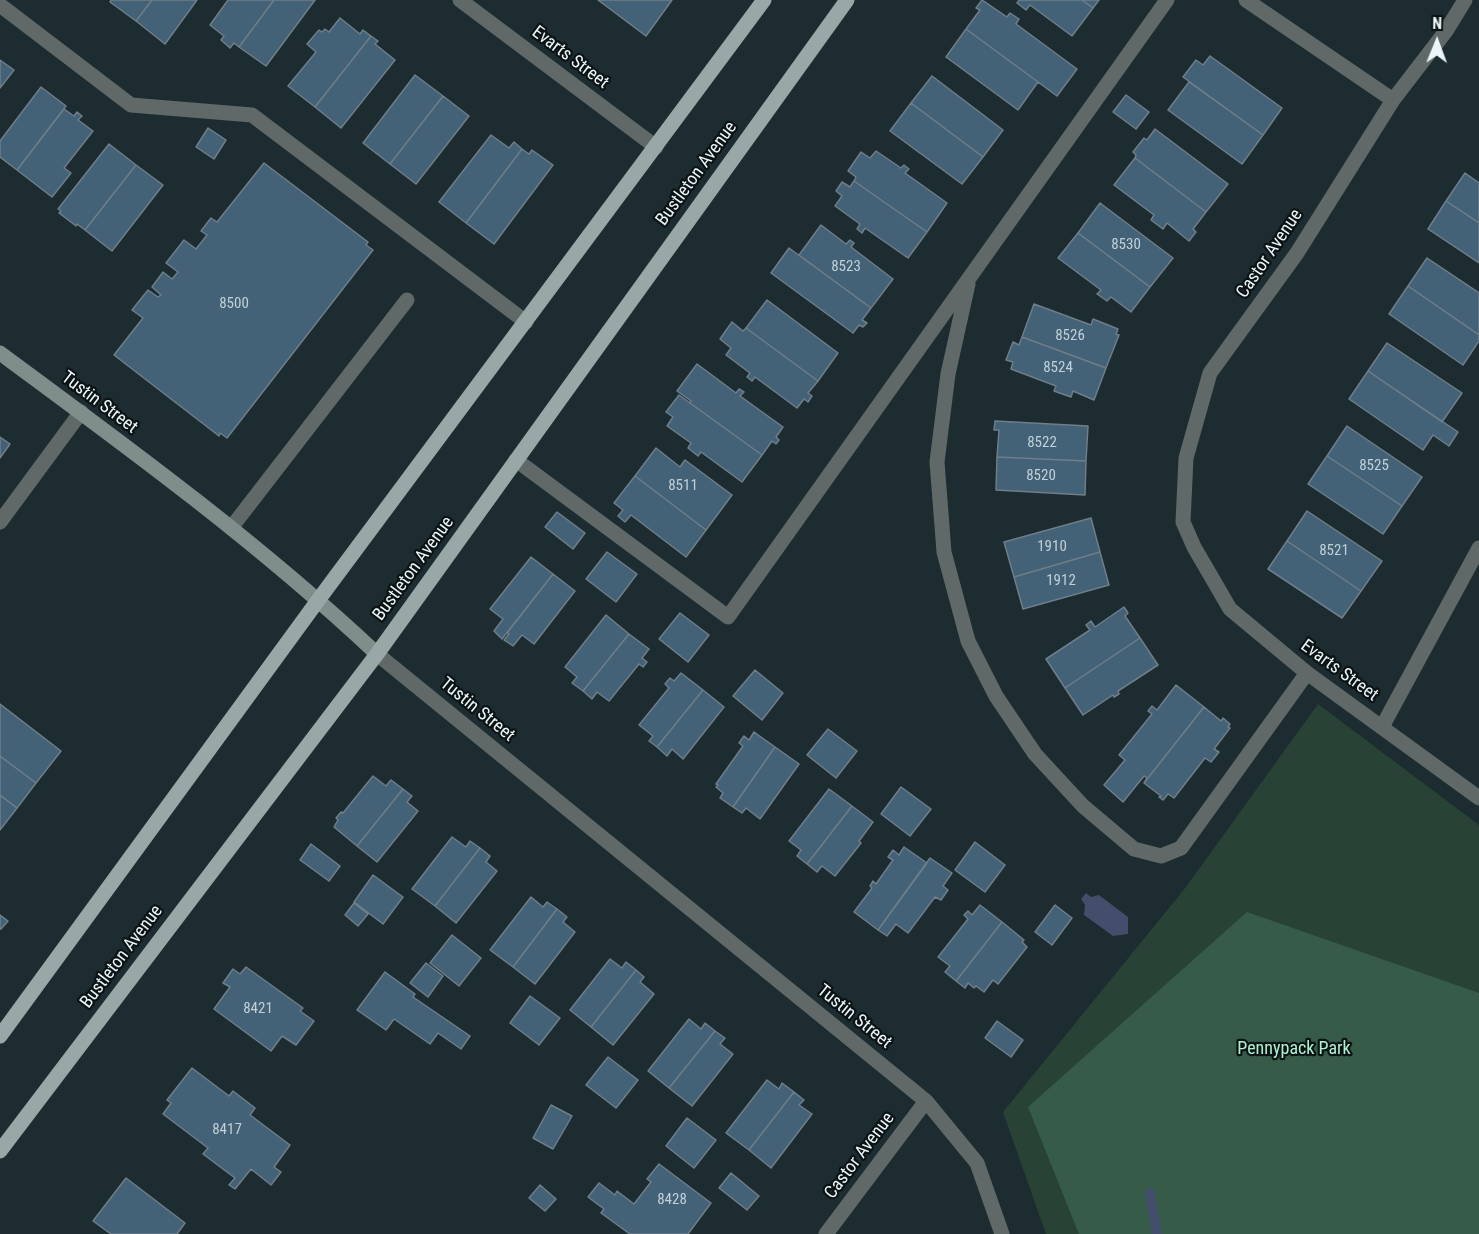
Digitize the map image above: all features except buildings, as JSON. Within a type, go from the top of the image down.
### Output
[{"type":"main road","points":[[0,1036],[319,599],[765,0]]},
{"type":"main road","name":"Bustleton Avenue","points":[[0,1151],[377,654],[847,0]]},
{"type":"street","name":"Evarts Street","points":[[460,0],[656,147]]},
{"type":"street","points":[[516,460],[728,617],[1167,0]]},
{"type":"street","points":[[1246,0],[1392,100]]},
{"type":"street","name":"Castor Avenue","points":[[1199,554],[1184,522],[1186,458],[1210,373],[1297,253],[1392,100],[1446,30],[1465,0]]},
{"type":"street","points":[[0,5],[131,105],[252,115],[526,322]]},
{"type":"street","points":[[970,276],[948,374],[937,462],[944,552],[968,641],[996,696],[1035,754],[1083,806],[1134,849],[1161,856],[1181,848],[1307,673]]},
{"type":"street","points":[[231,528],[407,300]]},
{"type":"street","name":"Tustin Street","points":[[0,353],[81,412],[319,599],[377,654],[926,1101],[977,1163],[1002,1234]]},
{"type":"street","points":[[0,522],[81,412]]},
{"type":"street","points":[[1383,727],[1479,548]]},
{"type":"street","name":"Evarts Street","points":[[1199,554],[1230,609],[1307,673],[1479,798]]},
{"type":"street","name":"Castor Avenue","points":[[826,1234],[926,1101]]},
{"type":"green space","name":"Pennypack Park","points":[[1318,704],[1479,825],[1479,1234],[1046,1234],[1003,1112],[1186,887]]},
{"type":"green space","name":"Pennypack Park","points":[[1247,912],[1479,993],[1479,1234],[1079,1234],[1028,1107]]},
{"type":"water","points":[[1086,893],[1091,897],[1099,895],[1128,917],[1128,934],[1113,936],[1084,915],[1085,905],[1081,899]]},
{"type":"waterway","points":[[1150,1193],[1157,1234]]}]
